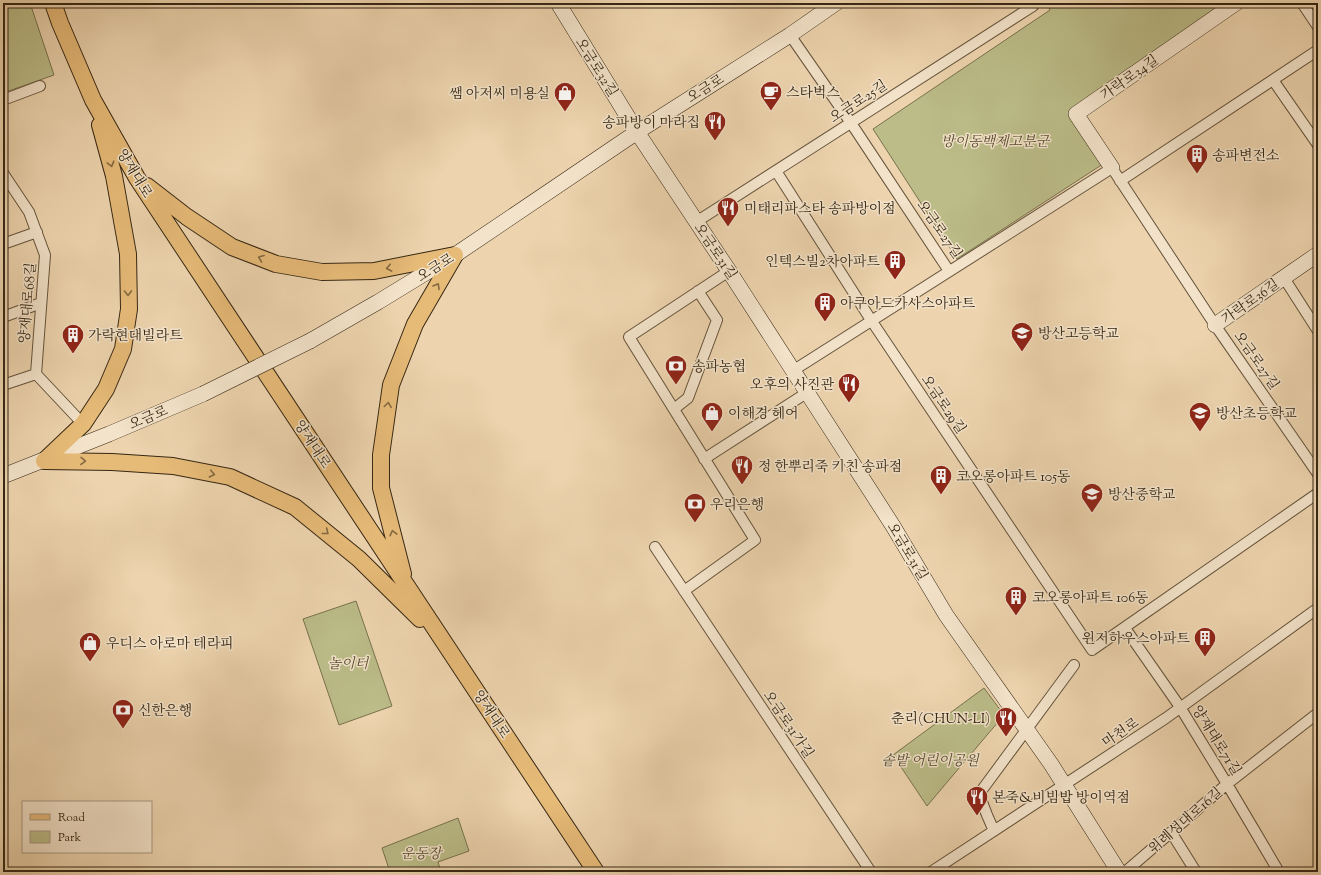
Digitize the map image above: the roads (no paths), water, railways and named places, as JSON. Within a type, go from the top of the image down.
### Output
[{"type":"main road","name":"양재대로","points":[[53,3],[93,100],[137,178],[596,872]]},
{"type":"main road","points":[[44,461],[83,424],[106,389],[123,349],[129,309],[127,246],[114,176],[93,100]]},
{"type":"main road","points":[[137,178],[187,218],[232,247],[276,264],[322,272],[374,271],[455,255]]},
{"type":"main road","points":[[406,585],[381,488],[382,455],[391,385],[415,324],[455,255]]},
{"type":"main road","points":[[44,461],[112,462],[173,466],[230,477],[295,507],[359,559],[446,644]]},
{"type":"street","name":"오금로32길","points":[[558,3],[636,132]]},
{"type":"street","name":"오금로","points":[[3,476],[44,461],[203,394],[310,341],[455,255],[636,132],[790,35],[836,3]]},
{"type":"street","name":"오금로25길","points":[[696,222],[1033,6],[1032,3]]},
{"type":"street","name":"가락로34길","points":[[1112,168],[1076,114],[1236,3]]},
{"type":"street","points":[[1302,3],[1318,26]]},
{"type":"street","name":"오금로27길","points":[[790,35],[851,123],[949,271],[1112,168],[1216,325],[1318,474]]},
{"type":"street","points":[[1120,181],[1318,50]]},
{"type":"street","points":[[1273,80],[1318,144]]},
{"type":"street","points":[[3,100],[40,86]]},
{"type":"street","name":"오금로31길","points":[[636,132],[794,370],[893,526],[946,615],[1027,729],[1064,786]]},
{"type":"street","name":"오금로29길","points":[[776,171],[872,320],[1092,650],[1124,628]]},
{"type":"street","name":"양재대로68길","points":[[3,173],[29,212],[45,255],[36,374]]},
{"type":"street","points":[[3,244],[37,232]]},
{"type":"street","name":"가락로36길","points":[[1216,325],[1318,254]]},
{"type":"street","points":[[684,591],[755,540],[629,336],[729,270]]},
{"type":"street","points":[[794,370],[949,271]]},
{"type":"street","name":"가락로36길","points":[[1284,278],[1318,331]]},
{"type":"street","points":[[674,409],[688,398],[717,320],[698,291]]},
{"type":"street","points":[[3,317],[41,303]]},
{"type":"street","points":[[3,385],[36,374],[83,424]]},
{"type":"street","points":[[704,459],[808,392]]},
{"type":"street","points":[[1124,628],[1318,494]]},
{"type":"street","name":"오금로31가길","points":[[655,547],[870,872]]},
{"type":"street","name":"마천로","points":[[932,872],[1166,718],[1318,608]]},
{"type":"street","name":"양재대로71길","points":[[1124,628],[1180,708],[1279,872]]},
{"type":"street","points":[[994,831],[980,794],[1074,665]]},
{"type":"street","name":"위례성대로16길","points":[[1125,872],[1227,784],[1318,713]]},
{"type":"street","points":[[1064,786],[1119,872]]},
{"type":"street","points":[[1171,832],[1196,872]]},
{"type":"place","name":"쌤 아저씨 미용실","points":[[565,112]]},
{"type":"place","name":"스타벅스","points":[[771,112]]},
{"type":"place","name":"송파방이 마라집","points":[[715,142]]},
{"type":"place","name":"송파변전소","points":[[1197,174]]},
{"type":"place","name":"미태리파스타 송파방이점","points":[[728,228]]},
{"type":"place","name":"인텍스빌2차아파트","points":[[895,280]]},
{"type":"place","name":"아쿠아드카사스아파트","points":[[825,322]]},
{"type":"place","name":"방산고등학교","points":[[1022,352]]},
{"type":"place","name":"가락현대빌라트","points":[[73,354]]},
{"type":"place","name":"송파농협","points":[[676,386]]},
{"type":"place","name":"오후의 사진관","points":[[849,404]]},
{"type":"place","name":"이해경 헤어","points":[[712,432]]},
{"type":"place","name":"방산초등학교","points":[[1200,432]]},
{"type":"place","name":"정 한뿌리죽 키친 송파점","points":[[742,486]]},
{"type":"place","name":"코오롱아파트 105동","points":[[941,496]]},
{"type":"place","name":"방산중학교","points":[[1092,514]]},
{"type":"place","name":"우리은행","points":[[695,524]]},
{"type":"place","name":"코오롱아파트 106동","points":[[1016,616]]},
{"type":"place","name":"윈저하우스아파트","points":[[1205,658]]},
{"type":"place","name":"우디스 아로마 테라피","points":[[90,662]]},
{"type":"place","name":"신한은행","points":[[123,730]]},
{"type":"place","name":"춘리(CHUN-LI)","points":[[1006,738]]},
{"type":"place","name":"본죽&비빔밥 방이역점","points":[[977,816]]},
{"type":"park label","name":"방이동백제고분군","points":[[995,141]]},
{"type":"park label","name":"놀이터","points":[[348,663]]},
{"type":"park label","name":"솥밭 어린이공원","points":[[930,760]]},
{"type":"park label","name":"운동장","points":[[421,853]]}]
